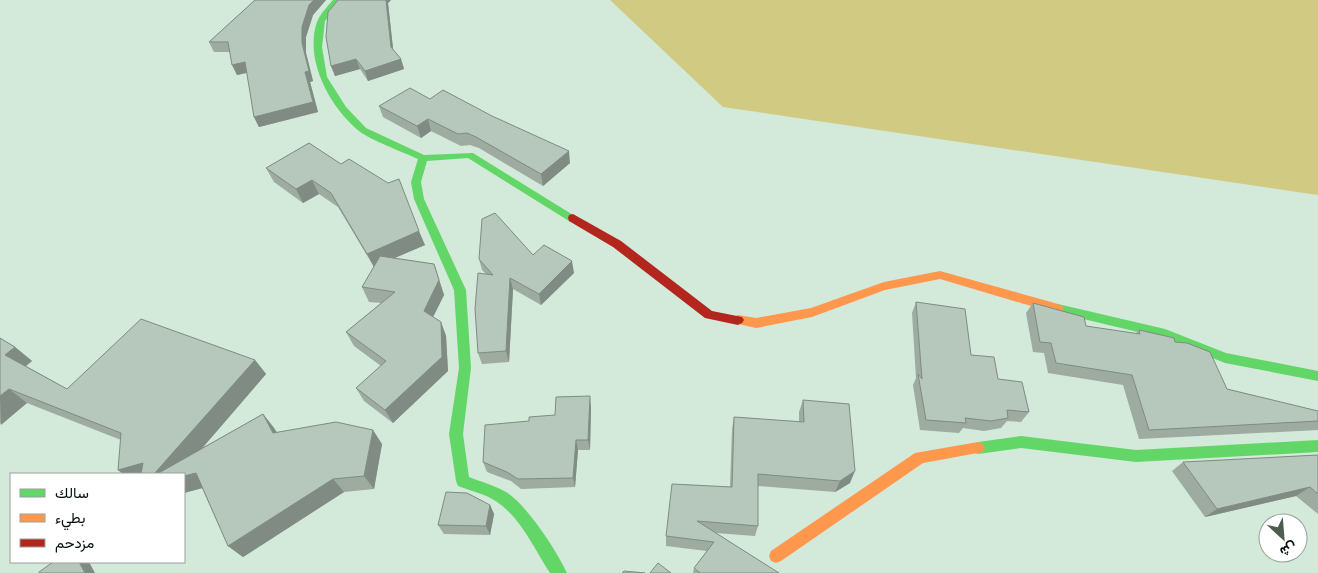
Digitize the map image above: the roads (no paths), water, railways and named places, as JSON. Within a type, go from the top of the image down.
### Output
[{"type":"street","points":[[337,0],[321,21],[318,47],[322,77],[342,109],[363,130],[423,158],[470,155],[617,244],[709,315],[756,323],[812,312],[884,286],[940,275],[1076,314],[1164,334],[1225,358],[1318,376]]},
{"type":"street","points":[[423,158],[416,182],[419,199],[460,290],[465,368],[456,434],[463,481],[505,498],[532,526],[546,556],[559,573]]},
{"type":"street","points":[[776,556],[920,457],[1021,442],[1136,456],[1318,446]]}]
